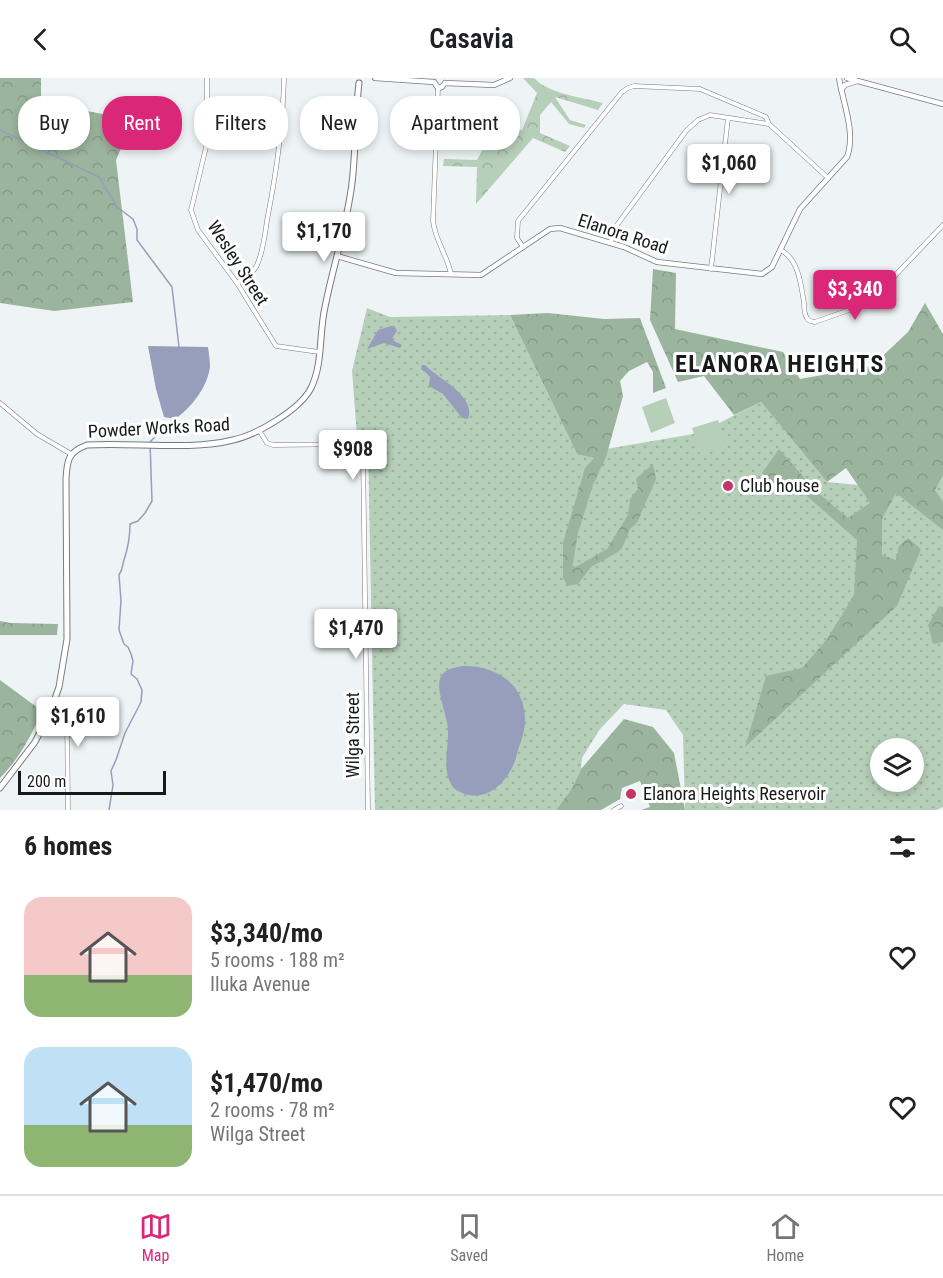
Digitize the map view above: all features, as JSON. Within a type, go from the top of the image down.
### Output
[{"type":"main road","name":"Powder Works Road","points":[[0,788],[35,742],[55,698],[64,658],[67,639],[66,465],[71,454],[87,445],[205,444],[232,441],[291,412],[304,398],[315,379],[325,308],[352,184],[359,80]]},
{"type":"street","name":"Wesley Street","points":[[207,78],[207,143],[191,210],[198,230],[237,283],[276,345],[319,352]]},
{"type":"street","points":[[237,283],[253,272],[263,245],[278,161],[283,118],[284,78]]},
{"type":"street","points":[[375,78],[435,80],[438,88],[433,222],[451,274]]},
{"type":"street","points":[[438,88],[443,86],[444,80],[494,85],[510,78]]},
{"type":"street","name":"Elanora Road","points":[[337,256],[396,273],[481,275],[550,229],[560,228],[610,243],[657,262],[762,274],[772,267],[800,209],[847,157],[850,132],[839,78]]},
{"type":"street","points":[[847,78],[943,104]]},
{"type":"street","points":[[841,90],[845,85],[857,81]]},
{"type":"street","points":[[523,248],[518,238],[518,221],[594,126],[628,88],[634,86],[700,89],[766,117],[769,124],[828,178]]},
{"type":"street","points":[[610,243],[617,225],[686,131],[698,120],[710,115],[769,124]]},
{"type":"street","points":[[711,269],[728,118]]},
{"type":"street","points":[[781,250],[791,258],[796,268],[801,283],[806,316],[810,321],[815,322],[869,303],[943,225]]},
{"type":"street","points":[[0,403],[37,434],[71,454]]},
{"type":"street","name":"Wilga Street","points":[[259,429],[267,443],[273,445],[355,444],[361,447],[363,452],[368,810]]},
{"type":"street","points":[[55,698],[67,715],[68,810]]},
{"type":"street","points":[[614,810],[621,806]]},
{"type":"green space","points":[[0,78],[41,78],[41,96],[18,96],[18,150],[90,150],[90,112],[102,114],[102,150],[120,150],[116,160],[133,302],[54,311],[0,303]]},
{"type":"green space","points":[[523,78],[534,78],[548,88],[603,103],[598,110],[555,97],[570,120],[586,125],[584,128],[569,124],[551,102],[540,115],[540,133],[570,146],[565,152],[533,138],[476,204],[477,167],[443,166],[444,159],[477,160],[482,150],[520,150],[520,130],[522,130],[537,93]]},
{"type":"green space","points":[[653,269],[676,273],[675,329],[783,352],[800,379],[872,366],[908,332],[925,303],[943,334],[943,475],[935,490],[943,502],[943,530],[896,493],[882,519],[882,555],[896,560],[899,546],[908,538],[921,549],[897,606],[745,747],[766,676],[802,668],[827,639],[854,595],[857,540],[807,496],[776,487],[762,473],[779,449],[816,491],[848,518],[870,503],[846,468],[827,482],[761,402],[734,415],[704,376],[678,382],[650,320]]},
{"type":"green space","points":[[367,308],[390,317],[510,315],[577,454],[699,433],[761,402],[827,482],[858,485],[943,455],[943,807],[937,810],[685,810],[683,735],[666,710],[624,704],[600,729],[582,758],[581,769],[572,788],[556,810],[375,810],[368,441],[357,436],[352,371]]},
{"type":"green space","points":[[548,313],[604,319],[640,318],[666,388],[653,393],[653,372],[647,362],[629,371],[620,381],[623,396],[606,457],[593,485],[578,533],[572,569],[607,549],[628,515],[630,499],[638,489],[636,479],[653,464],[656,479],[637,523],[630,529],[622,548],[591,567],[578,584],[568,586],[563,578],[563,543],[585,468],[594,458],[577,454],[510,315]]},
{"type":"green space","points":[[666,398],[675,423],[651,433],[642,407]]},
{"type":"green space","points":[[718,420],[726,446],[700,454],[692,428]]},
{"type":"green space","points":[[939,606],[943,607],[943,642],[933,644],[928,625]]},
{"type":"green space","points":[[0,621],[58,624],[57,635],[0,635]]},
{"type":"green space","points":[[0,680],[42,711],[24,746],[0,778]]},
{"type":"green space","points":[[624,719],[653,727],[674,753],[685,810],[641,810],[650,807],[640,781],[622,788],[620,799],[601,810],[556,810],[572,788],[581,769]]},
{"type":"water","points":[[391,326],[397,331],[392,338],[402,345],[400,348],[384,343],[367,349],[378,330]]},
{"type":"water","points":[[148,346],[208,347],[210,367],[206,382],[187,409],[175,419],[164,417]]},
{"type":"water","points":[[422,365],[462,395],[469,411],[468,419],[462,418],[443,394],[429,386],[430,376],[421,369]]},
{"type":"water","points":[[462,666],[486,669],[506,678],[519,695],[525,718],[525,727],[510,771],[492,791],[483,794],[465,794],[453,787],[448,778],[446,757],[448,729],[439,684],[444,673]]},
{"type":"waterway","points":[[0,130],[99,177],[117,207],[133,219],[137,229],[137,240],[172,287],[179,347]]},
{"type":"waterway","points":[[109,810],[113,785],[111,771],[125,733],[141,702],[142,690],[137,679],[131,674],[133,661],[119,630],[121,601],[119,575],[128,547],[130,524],[138,521],[152,501],[150,442],[173,419]]},
{"type":"place","name":"Club house","points":[[728,486]]},
{"type":"place","name":"Elanora Heights Reservoir","points":[[631,794]]},
{"type":"district","name":"ELANORA HEIGHTS","points":[[780,364]]}]
